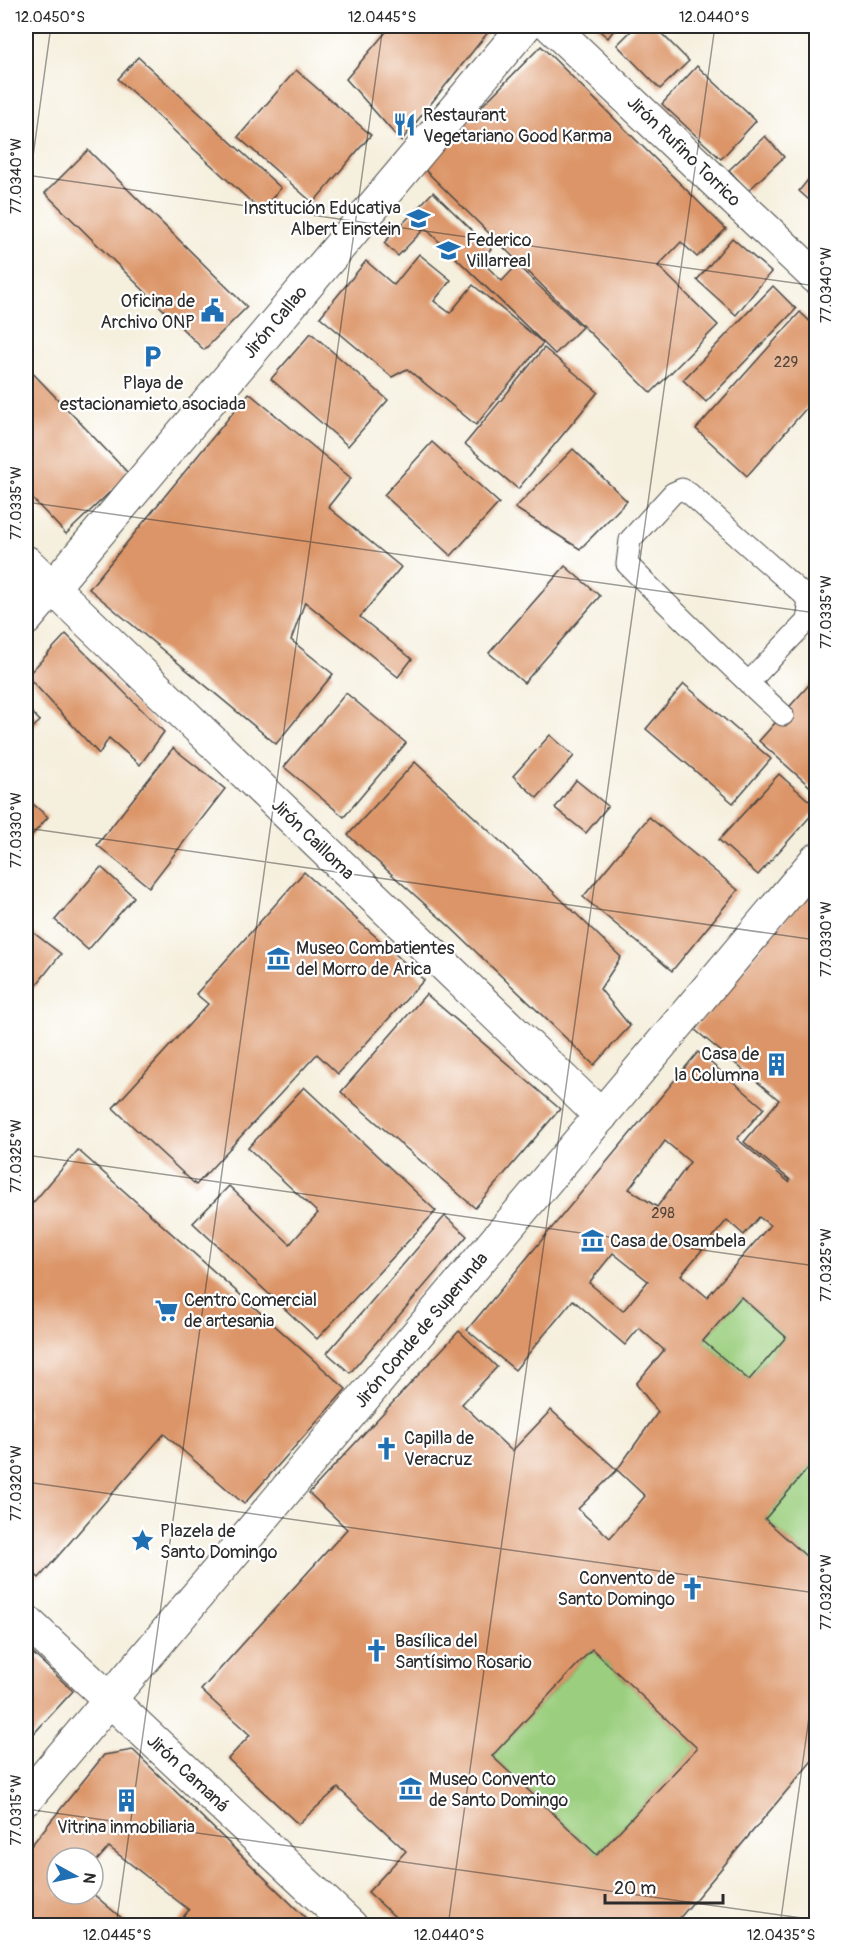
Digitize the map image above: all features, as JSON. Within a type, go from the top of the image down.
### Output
[{"type":"street","name":"Jirón Callao","points":[[26,619],[525,26]]},
{"type":"street","name":"Jirón Rufino Torrico","points":[[552,26],[816,277]]},
{"type":"street","name":"Jirón Cailloma","points":[[26,562],[601,1116]]},
{"type":"street","name":"Jirón Conde de Superunda","points":[[26,1799],[816,860]]},
{"type":"street","name":"Jirón Camaná","points":[[26,1621],[351,1926]]},
{"type":"lane","points":[[748,683],[807,621],[809,607],[805,596],[682,489],[673,493],[630,540],[627,564],[748,683],[783,715]]},
{"type":"green space","points":[[741,1297],[786,1337],[749,1380],[703,1341]]},
{"type":"green space","points":[[816,1459],[816,1565],[765,1519]]},
{"type":"green space","points":[[592,1649],[697,1748],[597,1855],[492,1756]]},
{"type":"building","points":[[391,26],[493,26],[401,141],[346,79]]},
{"type":"building","points":[[594,26],[617,26],[608,38]]},
{"type":"building","points":[[636,26],[654,26],[689,61],[660,89],[617,45]]},
{"type":"building","points":[[541,46],[726,229],[697,257],[681,242],[658,266],[718,325],[651,393],[422,167]]},
{"type":"building","points":[[138,57],[281,188],[261,211],[118,79]]},
{"type":"building","points":[[697,66],[756,121],[721,159],[662,104]]},
{"type":"building","points":[[296,70],[371,135],[313,203],[238,137]]},
{"type":"building","points":[[765,136],[784,157],[748,191],[729,170]]},
{"type":"building","points":[[88,150],[247,307],[204,350],[45,193]]},
{"type":"building","points":[[816,170],[816,206],[799,191]]},
{"type":"building","points":[[433,192],[491,249],[480,260],[502,281],[517,265],[582,327],[555,354],[425,228],[398,256],[384,243]]},
{"type":"building","points":[[732,238],[771,272],[736,315],[697,280]]},
{"type":"building","points":[[419,254],[451,280],[434,301],[450,313],[473,285],[543,343],[476,425],[407,369],[392,377],[320,317],[366,261],[394,285]]},
{"type":"building","points":[[773,286],[796,309],[706,402],[683,380]]},
{"type":"building","points":[[800,312],[816,327],[816,412],[809,405],[747,476],[696,429]]},
{"type":"building","points":[[311,333],[388,400],[348,446],[271,379]]},
{"type":"building","points":[[544,348],[598,392],[518,489],[465,444]]},
{"type":"building","points":[[26,366],[129,474],[66,534],[26,492]]},
{"type":"building","points":[[249,393],[351,478],[328,507],[401,567],[360,617],[412,659],[398,677],[305,602],[291,640],[333,674],[276,744],[89,589]]},
{"type":"building","points":[[432,442],[499,503],[451,556],[384,495]]},
{"type":"building","points":[[573,449],[627,501],[580,549],[515,508]]},
{"type":"building","points":[[565,566],[600,596],[524,683],[489,653]]},
{"type":"building","points":[[66,634],[164,732],[140,765],[109,738],[99,754],[27,676]]},
{"type":"building","points":[[816,677],[816,792],[759,741]]},
{"type":"building","points":[[684,684],[771,759],[733,803],[646,729]]},
{"type":"building","points":[[346,693],[406,743],[344,817],[284,767]]},
{"type":"building","points":[[26,706],[40,721],[26,734]]},
{"type":"building","points":[[550,735],[574,756],[537,798],[513,776]]},
{"type":"building","points":[[173,748],[225,789],[149,887],[97,845]]},
{"type":"building","points":[[415,762],[621,957],[600,989],[630,1026],[594,1065],[448,925],[348,835]]},
{"type":"building","points":[[779,774],[816,807],[816,810],[758,875],[719,840]]},
{"type":"building","points":[[576,780],[608,806],[586,833],[555,808]]},
{"type":"building","points":[[26,798],[48,817],[26,842]]},
{"type":"building","points":[[649,817],[738,890],[672,971],[583,897]]},
{"type":"building","points":[[101,867],[134,897],[88,950],[55,920]]},
{"type":"building","points":[[304,872],[424,980],[338,1074],[317,1054],[196,1185],[113,1108],[208,1004],[196,994]]},
{"type":"building","points":[[816,881],[816,1459],[765,1519],[816,1565],[816,1756],[673,1926],[405,1926],[368,1892],[406,1851],[338,1788],[298,1824],[228,1759],[250,1735],[201,1690],[347,1529],[309,1493],[459,1331],[497,1367],[462,1404],[512,1451],[551,1410],[617,1470],[658,1412],[636,1384],[664,1350],[639,1328],[625,1345],[573,1300],[515,1370],[467,1330],[698,1052],[764,1108],[737,1139],[789,1182],[790,1180],[744,1142],[779,1100],[694,1029]],"holes":[[[665,1141],[690,1162],[657,1207],[629,1189]],[[759,1217],[770,1225],[707,1297],[681,1275],[727,1220],[744,1235]],[[613,1253],[648,1281],[623,1311],[589,1283]],[[741,1297],[786,1337],[749,1380],[703,1341]],[[617,1470],[645,1496],[610,1538],[578,1509]],[[592,1649],[697,1748],[597,1855],[492,1756]]]},
{"type":"building","points":[[26,927],[61,954],[26,998]]},
{"type":"building","points":[[426,994],[560,1109],[475,1208],[341,1092]]},
{"type":"building","points":[[304,1087],[436,1211],[317,1339],[193,1223],[229,1186],[290,1244],[318,1213],[248,1148]]},
{"type":"building","points":[[78,1150],[346,1389],[244,1504],[164,1434],[39,1578],[26,1566],[26,1211]]},
{"type":"building","points":[[445,1216],[467,1236],[350,1373],[327,1353]]},
{"type":"building","points":[[26,1647],[73,1691],[26,1742]]},
{"type":"building","name":"Vitrina inmobiliaria","points":[[133,1750],[314,1926],[175,1926],[189,1910],[109,1847],[105,1852],[105,1846],[45,1846],[45,1906],[105,1906],[105,1904],[131,1926],[26,1926],[26,1852],[104,1755]]},
{"type":"place","name":"Restaurant Vegetariano Good Karma","points":[[405,125]]},
{"type":"place","name":"Institución Educativa Albert Einstein","points":[[419,218]]},
{"type":"place","name":"Federico Villarreal","points":[[448,250]]},
{"type":"place","name":"Oficina de Archivo ONP","points":[[213,311]]},
{"type":"place","name":"Playa de estacionamieto asociada","points":[[153,357]]},
{"type":"place","name":"Museo Combatientes del Morro de Arica","points":[[278,958]]},
{"type":"place","name":"Casa de la Columna","points":[[777,1064]]},
{"type":"place","name":"Casa de Osambela","points":[[592,1241]]},
{"type":"place","name":"Centro Comercial de artesania","points":[[166,1310]]},
{"type":"place","name":"Capilla de Veracruz","points":[[386,1448]]},
{"type":"place","name":"Plazela de Santo Domingo","points":[[142,1541]]},
{"type":"place","name":"Convento de Santo Domingo","points":[[693,1588]]},
{"type":"place","name":"Basílica del Santísimo Rosario","points":[[377,1651]]},
{"type":"place","name":"Museo Convento de Santo Domingo","points":[[411,1789]]},
{"type":"place","name":"Vitrina inmobiliaria","points":[[126,1801]]}]
